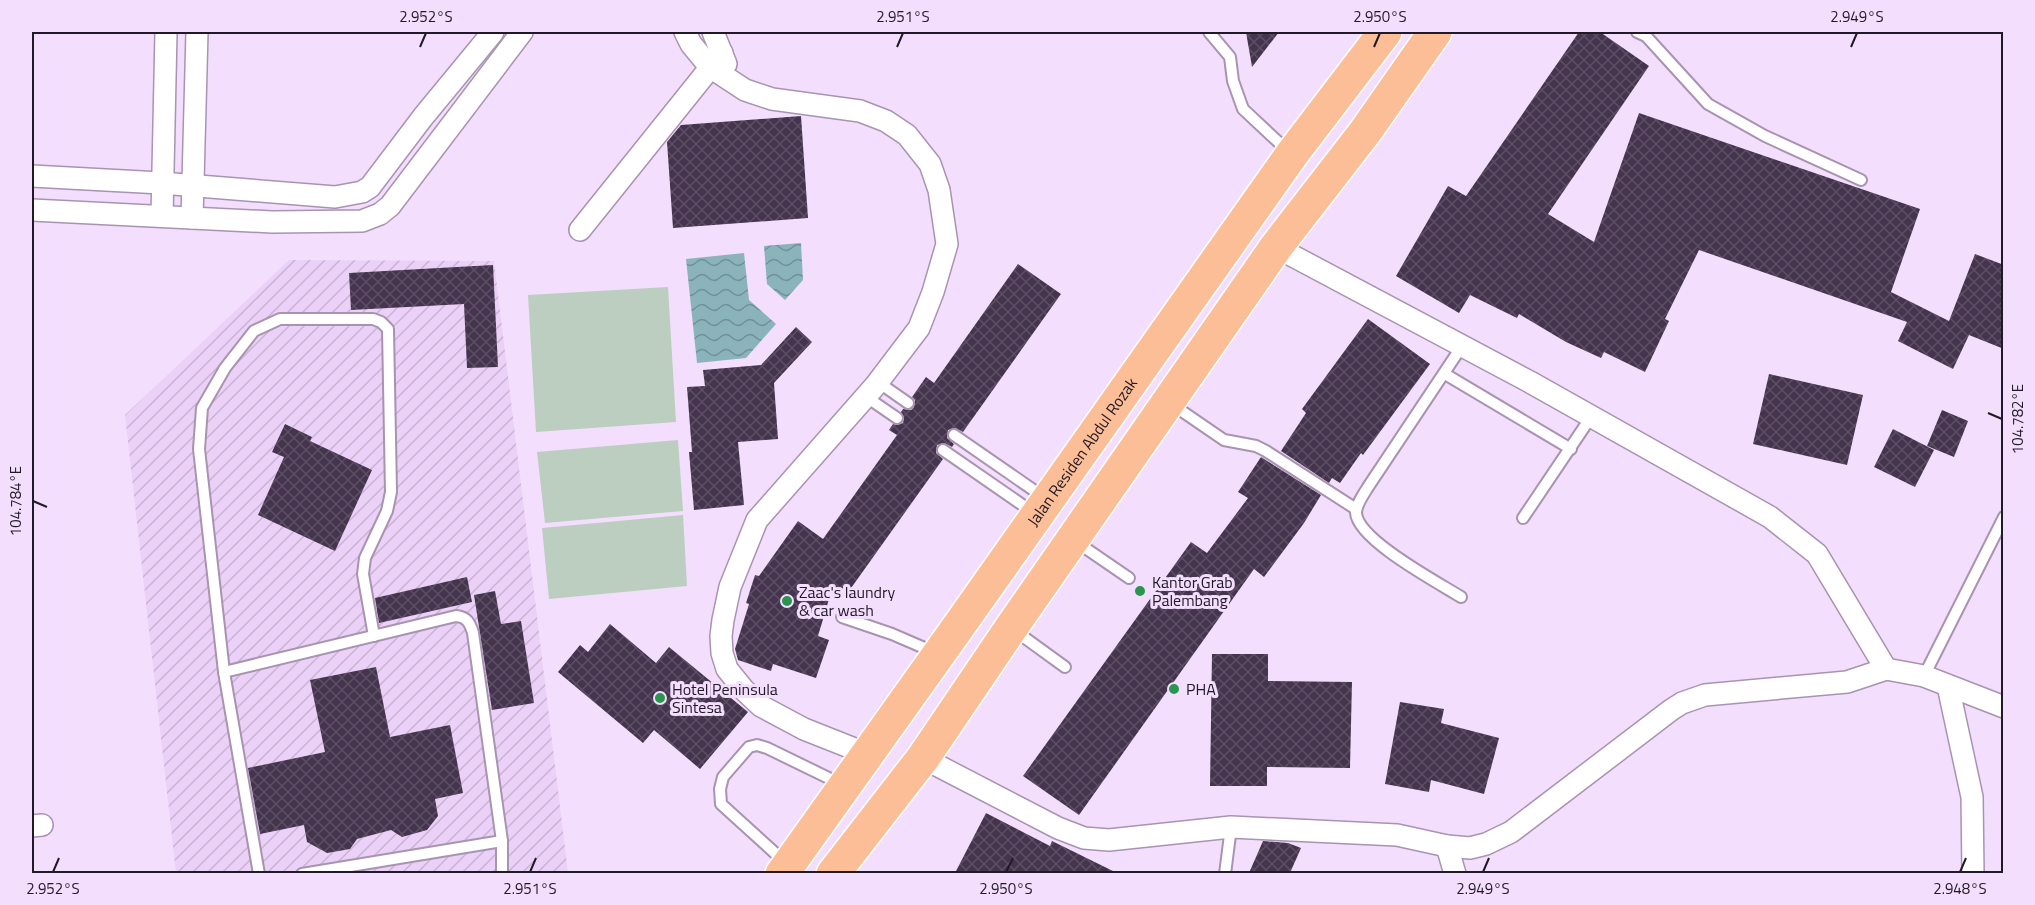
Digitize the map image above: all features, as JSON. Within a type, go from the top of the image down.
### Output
[{"type":"highway","name":"Jalan Residen Abdul Rozak","points":[[785,869],[1292,154],[1385,32]]},
{"type":"highway","points":[[833,873],[923,758],[1276,247],[1365,132],[1435,32]]},
{"type":"street","points":[[162,216],[166,32]]},
{"type":"street","points":[[192,218],[197,32]]},
{"type":"street","points":[[32,176],[193,185],[335,197],[362,192],[375,181],[423,117],[493,32]]},
{"type":"street","points":[[32,210],[272,222],[371,218],[390,206],[522,32]]},
{"type":"street","points":[[685,32],[691,45],[716,60],[733,82],[745,90],[772,99],[860,111],[886,121],[907,135],[930,164],[939,190],[947,244],[933,292],[919,328],[872,389],[757,520],[730,587],[721,636],[722,653],[727,669],[761,706],[804,729],[867,754]]},
{"type":"street","points":[[580,230],[716,60],[713,32]]},
{"type":"street","points":[[423,117],[446,132]]},
{"type":"street","points":[[362,192],[371,218]]},
{"type":"street","points":[[1276,247],[1462,346],[1588,422],[1770,517],[1817,554],[1886,669]]},
{"type":"street","points":[[923,758],[1058,828],[1083,838],[1109,840],[1231,827],[1397,835],[1447,846],[1470,848],[1486,844],[1510,832],[1682,703],[1705,695],[1847,682],[1886,669],[1924,676],[2004,707]]},
{"type":"street","points":[[1948,686],[1972,797],[1973,873]]},
{"type":"street","points":[[1447,846],[1455,873]]},
{"type":"lane","points":[[1209,32],[1230,57],[1233,81],[1243,109],[1292,154]]},
{"type":"lane","points":[[1637,32],[1646,36],[1708,104],[1766,136],[1861,180]]},
{"type":"lane","points":[[259,873],[224,672],[199,448],[202,408],[225,368],[254,331],[280,319],[373,319],[381,322],[388,329],[391,492],[387,511],[365,558],[363,574],[374,636]]},
{"type":"lane","points":[[1461,597],[1375,541],[1358,519],[1356,509],[1368,487],[1462,346]]},
{"type":"lane","points":[[1447,371],[1571,448]]},
{"type":"lane","points":[[872,389],[908,403]]},
{"type":"lane","points":[[872,389],[897,418]]},
{"type":"lane","points":[[1168,402],[1224,440],[1256,446],[1356,509]]},
{"type":"lane","points":[[1523,518],[1588,422]]},
{"type":"lane","points":[[954,435],[1043,507]]},
{"type":"lane","points":[[944,450],[1043,507]]},
{"type":"lane","points":[[1924,676],[2004,517]]},
{"type":"lane","points":[[1072,540],[1129,578]]},
{"type":"lane","points":[[224,672],[456,616],[470,622],[502,841],[502,873]]},
{"type":"lane","points":[[842,618],[892,634],[939,654]]},
{"type":"lane","points":[[1011,628],[1065,667]]},
{"type":"lane","points":[[785,869],[762,841],[721,804],[720,789],[723,777],[749,747],[757,745],[845,786]]},
{"type":"lane","points":[[1225,873],[1231,827]]},
{"type":"lane","points":[[302,873],[502,841]]},
{"type":"shaded area","points":[[289,260],[494,261],[568,873],[176,873],[125,415]]},
{"type":"shaded area","points":[[668,287],[676,422],[536,432],[528,295]]},
{"type":"shaded area","points":[[678,440],[683,511],[545,523],[537,452]]},
{"type":"shaded area","points":[[683,515],[687,586],[549,599],[542,528]]},
{"type":"water","points":[[801,243],[803,280],[785,300],[767,284],[764,246]]},
{"type":"water","points":[[744,253],[749,300],[776,324],[746,358],[697,363],[686,259]]},
{"type":"building","points":[[1246,32],[1279,32],[1252,67]]},
{"type":"building","points":[[1579,32],[1600,32],[1649,66],[1548,214],[1594,242],[1639,113],[1920,209],[1891,292],[1949,321],[1975,254],[2004,265],[2004,349],[1969,335],[1953,369],[1898,341],[1907,322],[1699,250],[1665,319],[1669,321],[1645,372],[1604,352],[1601,358],[1566,342],[1519,314],[1517,318],[1470,295],[1459,313],[1396,276],[1448,186],[1466,196]]},
{"type":"building","points":[[801,116],[808,218],[673,228],[667,142],[681,125]]},
{"type":"building","points":[[1018,264],[1061,294],[963,432],[955,428],[948,430],[947,438],[954,444],[952,447],[944,443],[937,445],[936,453],[943,459],[844,598],[832,589],[818,636],[829,640],[816,678],[773,664],[771,671],[738,660],[735,649],[755,575],[759,576],[798,521],[823,539],[897,435],[889,430],[893,424],[903,423],[904,418],[901,412],[903,409],[911,410],[914,407],[915,400],[912,397],[926,377],[934,383]]},
{"type":"building","points":[[493,265],[498,367],[467,368],[464,304],[351,310],[349,273]]},
{"type":"building","points":[[1368,319],[1430,364],[1340,483],[1332,478],[1329,483],[1281,451],[1306,413],[1302,409]]},
{"type":"building","points":[[796,327],[812,342],[774,383],[778,439],[738,442],[744,505],[694,510],[687,387],[705,386],[703,370],[761,365]]},
{"type":"building","points":[[1769,374],[1863,395],[1847,465],[1753,444]]},
{"type":"building","points":[[1942,410],[1968,421],[1954,457],[1927,446]]},
{"type":"building","points":[[285,424],[312,437],[310,441],[372,470],[335,551],[258,515],[284,457],[272,452]]},
{"type":"building","points":[[1893,429],[1934,450],[1915,487],[1874,467]]},
{"type":"building","points":[[1261,457],[1321,495],[1304,523],[1264,577],[1254,569],[1079,815],[1023,776],[1191,542],[1207,553],[1248,498],[1238,492]]},
{"type":"building","points":[[467,577],[472,602],[379,623],[375,598]]},
{"type":"building","points":[[495,591],[501,624],[521,621],[534,703],[492,710],[474,595]]},
{"type":"building","name":"Hotel Peninsula Sintesa","points":[[610,624],[656,663],[669,647],[748,712],[700,769],[654,730],[643,743],[558,672],[580,645],[588,652]]},
{"type":"building","points":[[1212,654],[1268,654],[1268,681],[1352,682],[1350,768],[1267,767],[1267,786],[1210,786]]},
{"type":"building","points":[[376,667],[390,737],[450,725],[463,793],[435,799],[438,816],[427,830],[402,837],[391,830],[357,839],[350,849],[327,853],[307,842],[304,825],[260,834],[248,768],[325,752],[310,680]]},
{"type":"building","points":[[1400,702],[1444,709],[1441,723],[1499,738],[1484,794],[1431,780],[1429,792],[1385,784]]},
{"type":"building","points":[[986,813],[1050,846],[1052,841],[1117,873],[955,873]]},
{"type":"building","points":[[1263,841],[1288,843],[1301,848],[1290,873],[1249,873]]},
{"type":"place","name":"Kantor Grab Palembang","points":[[1140,591]]},
{"type":"place","name":"Zaac's laundry & car wash","points":[[787,601]]},
{"type":"place","name":"PHA","points":[[1174,689]]},
{"type":"place","name":"Hotel Peninsula Sintesa","points":[[660,698]]}]
